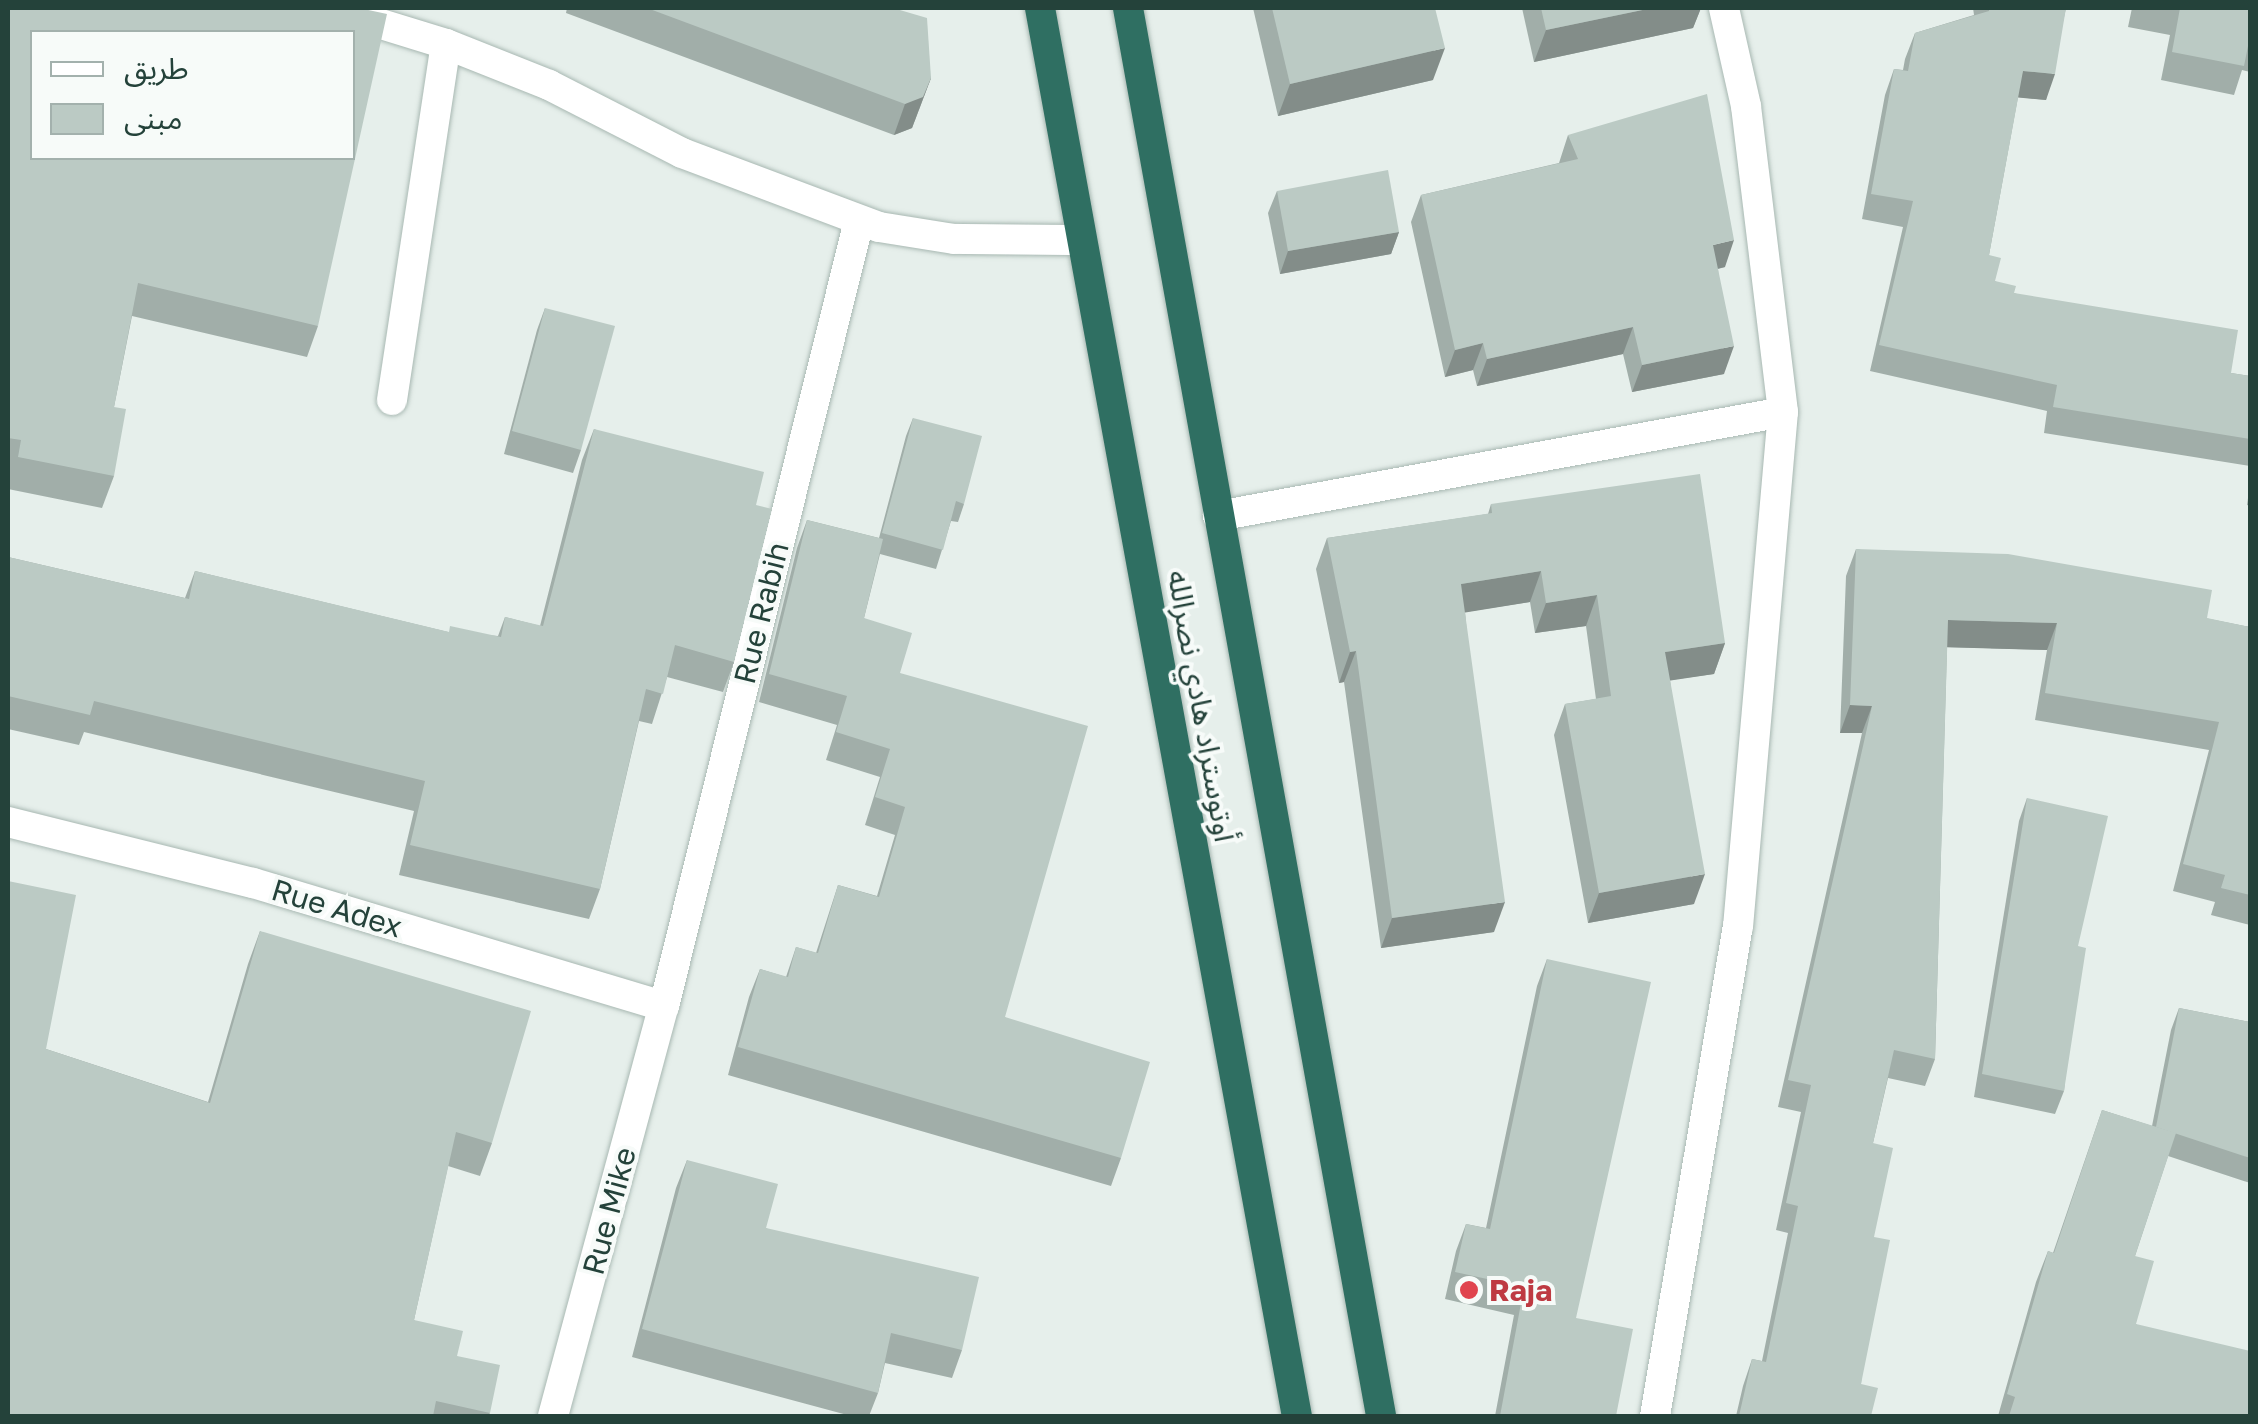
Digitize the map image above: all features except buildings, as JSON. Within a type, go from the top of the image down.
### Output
[{"type":"highway","name":"أوتوستراد هادي نصرالله","points":[[1040,8],[1297,1416]]},
{"type":"highway","name":"أوتوستراد هادي نصرالله","points":[[1128,8],[1381,1416]]},
{"type":"street","points":[[329,8],[446,44],[549,85],[682,153],[859,220],[954,239],[1080,240]]},
{"type":"street","points":[[1655,1416],[1738,928],[1783,412],[1746,106],[1724,8]]},
{"type":"street","points":[[392,400],[446,44]]},
{"type":"street","name":"Rue Rabih","points":[[664,1006],[859,220]]},
{"type":"street","points":[[1218,516],[1783,412]]},
{"type":"street","name":"Rue Adex","points":[[8,822],[253,883],[664,1006]]},
{"type":"street","name":"Rue Mike","points":[[553,1416],[664,1006]]},
{"type":"place","name":"Raja","points":[[1469,1290]]}]
